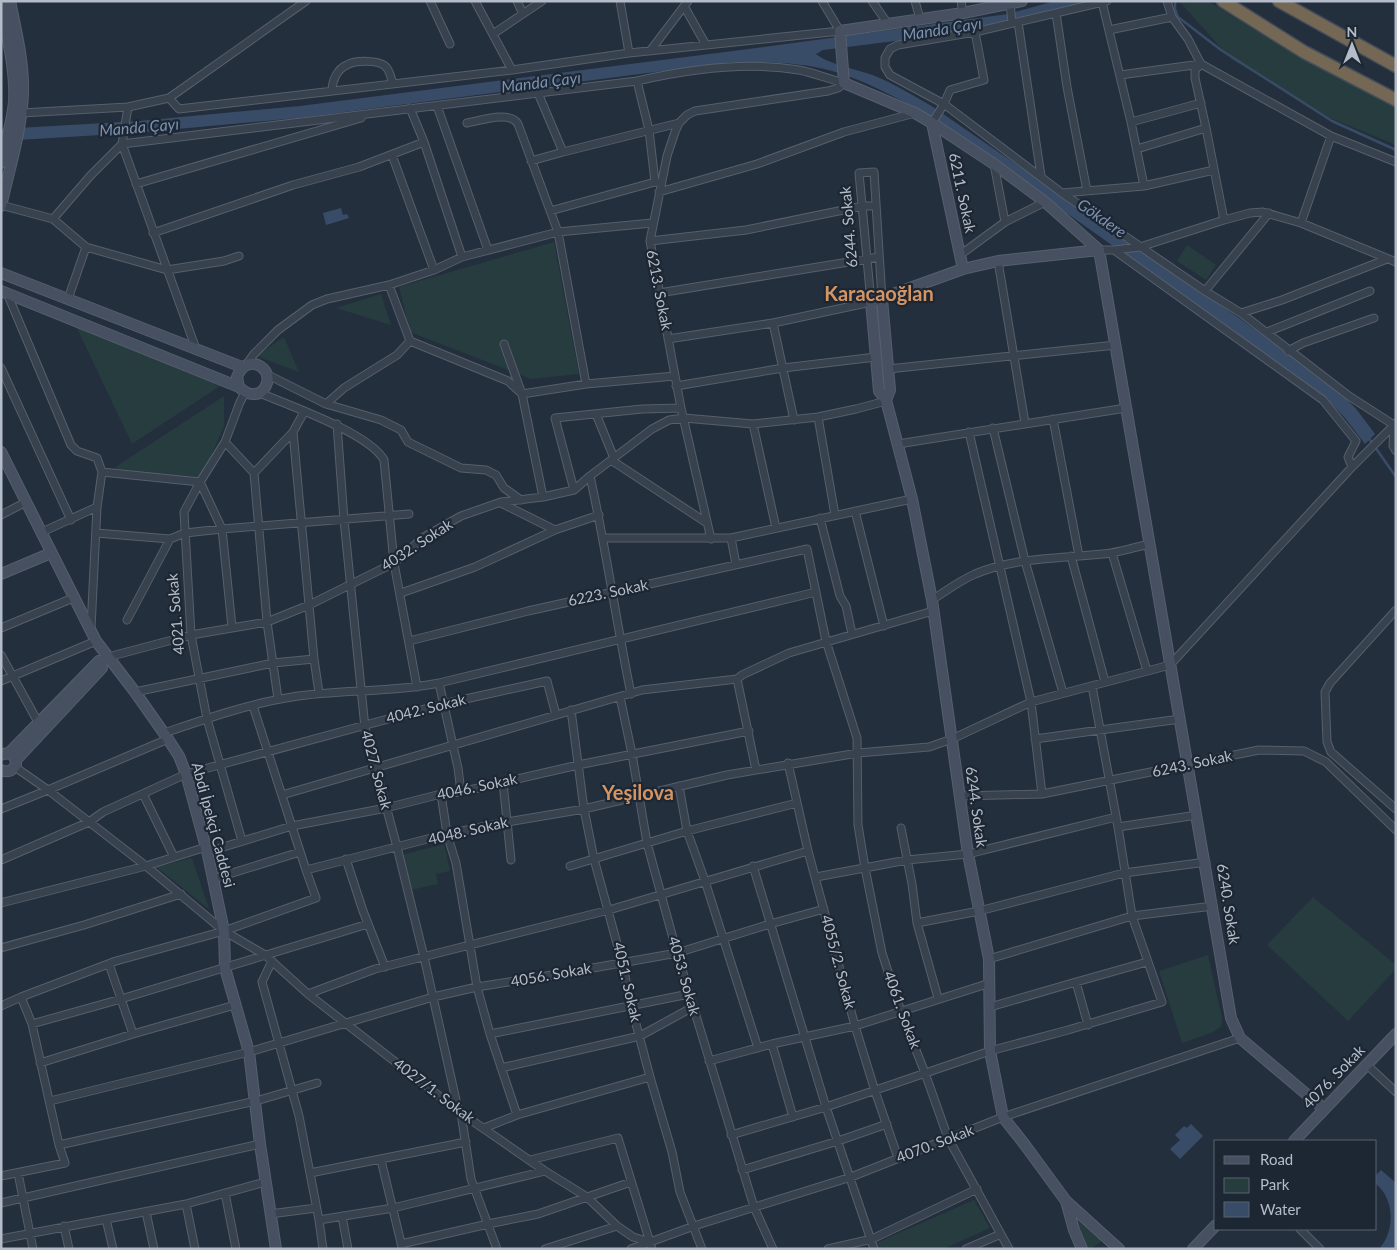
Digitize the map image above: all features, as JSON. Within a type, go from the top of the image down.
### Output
[{"type":"highway","points":[[1223,1],[1304,52],[1396,100]]},
{"type":"highway","points":[[1279,1],[1396,66]]},
{"type":"street","points":[[10,1],[22,61],[23,91],[10,147],[1,206],[53,219],[86,248],[167,270],[239,256]]},
{"type":"street","points":[[17,118],[128,107],[169,98],[306,1]]},
{"type":"street","points":[[430,1],[450,44]]},
{"type":"street","points":[[475,1],[512,70]]},
{"type":"street","points":[[517,1],[523,14]]},
{"type":"street","points":[[492,34],[542,1]]},
{"type":"street","points":[[620,1],[629,53]]},
{"type":"street","points":[[531,161],[679,123],[696,110],[838,88],[844,80],[840,33],[822,1]]},
{"type":"street","points":[[872,1],[888,24]]},
{"type":"street","points":[[915,1],[920,19]]},
{"type":"street","points":[[961,1],[963,13]]},
{"type":"street","points":[[169,98],[179,109],[512,70],[629,53],[840,33],[920,19],[1009,7],[1022,1]]},
{"type":"street","points":[[1167,1],[1172,17],[1188,39],[1201,64],[1331,136],[1396,162]]},
{"type":"street","points":[[1,2],[12,70],[17,118]]},
{"type":"street","points":[[1144,186],[1109,30],[1105,2],[975,32],[893,46],[887,53],[884,62],[885,68],[890,75],[942,107],[1140,247],[1241,313],[1349,396],[1395,424]]},
{"type":"street","points":[[650,51],[686,4],[706,45]]},
{"type":"street","points":[[1009,7],[1015,23],[1041,176]]},
{"type":"street","points":[[1056,13],[1067,88],[1086,191]]},
{"type":"street","points":[[1109,30],[1172,17]]},
{"type":"street","points":[[933,121],[950,90],[984,80],[975,32]]},
{"type":"street","points":[[332,91],[335,76],[347,64],[378,62],[387,68],[393,84]]},
{"type":"street","points":[[1120,75],[1201,64]]},
{"type":"street","points":[[1201,64],[1196,70],[1195,78],[1224,220]]},
{"type":"street","points":[[53,219],[122,144],[637,81],[670,73],[715,68],[764,67],[800,70],[844,80],[933,121],[1045,202],[1099,250]]},
{"type":"street","points":[[550,211],[658,183],[637,81]]},
{"type":"street","points":[[538,93],[563,152]]},
{"type":"street","points":[[1131,122],[1201,103]]},
{"type":"street","points":[[437,106],[488,250]]},
{"type":"street","points":[[128,107],[122,144],[196,349]]},
{"type":"street","points":[[410,108],[424,142],[462,257]]},
{"type":"street","points":[[136,184],[382,112]]},
{"type":"street","points":[[659,192],[757,164],[844,132],[916,113]]},
{"type":"street","points":[[467,123],[509,117],[515,120],[558,232],[586,384]]},
{"type":"street","name":"6211. Sokak","points":[[933,121],[963,269]]},
{"type":"street","name":"6213. Sokak","points":[[679,123],[658,183],[659,192],[650,241],[676,386],[711,539]]},
{"type":"street","points":[[1137,149],[1206,128]]},
{"type":"street","points":[[1301,223],[1331,136]]},
{"type":"street","points":[[153,233],[293,185],[359,167],[424,142]]},
{"type":"street","points":[[1,163],[10,147]]},
{"type":"street","points":[[392,155],[434,270]]},
{"type":"street","points":[[994,164],[1005,222]]},
{"type":"street","points":[[1062,193],[1144,186],[1214,170]]},
{"type":"street","name":"6244. Sokak","points":[[886,400],[890,390],[874,172],[859,173],[879,391],[886,400],[912,499],[932,600],[968,854],[989,959],[990,1051],[1003,1117],[1026,1145],[1066,1201],[1119,1249]]},
{"type":"street","points":[[960,255],[1005,222],[1045,202]]},
{"type":"street","points":[[650,241],[746,230],[863,206],[876,206]]},
{"type":"street","points":[[668,339],[773,323],[871,302],[963,269],[998,261],[1140,247],[1250,213],[1270,213],[1301,223],[1396,262]]},
{"type":"street","points":[[1205,291],[1270,213]]},
{"type":"street","points":[[244,366],[278,330],[312,305],[327,299],[388,285],[434,270],[462,257],[558,232],[652,223]]},
{"type":"street","points":[[68,299],[86,248]]},
{"type":"street","name":"6240. Sokak","points":[[1099,250],[1170,665],[1206,862],[1231,1018],[1240,1038],[1324,1109]]},
{"type":"street","points":[[1114,250],[1323,400],[1356,441],[1348,457],[1352,467]]},
{"type":"street","points":[[659,293],[879,257]]},
{"type":"street","points":[[1241,313],[1282,300],[1387,259]]},
{"type":"street","points":[[998,261],[1025,423]]},
{"type":"street","points":[[1,273],[196,349],[244,366],[257,364],[264,368],[268,375],[326,404],[381,420],[401,430],[408,442],[461,468],[486,470],[496,475],[504,488],[521,500]]},
{"type":"street","points":[[388,285],[410,341],[508,382],[522,394],[586,384],[675,376]]},
{"type":"street","points":[[4,291],[249,392],[337,424],[373,448],[384,460],[394,563],[417,687]]},
{"type":"street","points":[[4,291],[71,446],[76,451],[97,458],[102,472],[97,507],[91,631]]},
{"type":"street","points":[[1268,332],[1370,291]]},
{"type":"street","points":[[1288,350],[1303,342],[1374,318]]},
{"type":"street","points":[[773,323],[794,420]]},
{"type":"street","points":[[326,404],[344,388],[398,355],[410,341]]},
{"type":"street","points":[[504,344],[522,394],[543,497]]},
{"type":"street","points":[[888,369],[1116,345]]},
{"type":"street","points":[[676,386],[783,368],[876,357]]},
{"type":"street","name":"4021. Sokak","points":[[244,366],[237,377],[249,392]]},
{"type":"street","points":[[1,368],[71,520]]},
{"type":"street","name":"4021. Sokak","points":[[242,841],[207,719],[191,635],[184,512],[225,442],[240,402],[249,392],[267,385],[268,375]]},
{"type":"street","points":[[684,418],[753,424],[818,417],[856,410],[886,400]]},
{"type":"street","points":[[574,490],[555,418],[642,409],[681,408]]},
{"type":"street","points":[[898,444],[1126,408]]},
{"type":"street","points":[[254,472],[293,432],[304,412]]},
{"type":"street","points":[[596,414],[612,459],[707,523]]},
{"type":"street","points":[[818,417],[835,515]]},
{"type":"street","name":"4032. Sokak","points":[[106,659],[191,635],[267,622],[309,605],[394,563],[424,537],[461,516],[501,502],[543,497],[574,490],[652,429],[669,420],[684,418]]},
{"type":"street","points":[[1053,419],[1075,556],[1105,682]]},
{"type":"street","name":"4027. Sokak","points":[[337,424],[344,520],[364,725],[434,996],[460,1111],[471,1179],[497,1249]]},
{"type":"street","points":[[753,424],[776,528]]},
{"type":"street","points":[[1170,665],[1352,467],[1395,424]]},
{"type":"street","points":[[1395,424],[1392,446],[1396,451]]},
{"type":"street","points":[[993,428],[1025,561],[1063,693]]},
{"type":"street","points":[[293,432],[318,693]]},
{"type":"street","points":[[968,432],[1031,702],[1042,794]]},
{"type":"street","points":[[225,442],[254,472],[267,622],[278,699]]},
{"type":"street","name":"Abdi İpekçi Caddesi","points":[[1,452],[4,466],[42,532],[73,598],[106,659],[135,692],[166,736],[179,756],[186,774],[206,850],[224,931],[224,968],[249,1052],[265,1182],[276,1249]]},
{"type":"street","points":[[102,472],[200,482],[222,529],[232,627]]},
{"type":"street","points":[[590,476],[604,538],[631,694]]},
{"type":"street","points":[[604,538],[731,538],[912,499]]},
{"type":"street","points":[[1,515],[26,502]]},
{"type":"street","points":[[501,502],[555,530]]},
{"type":"street","points":[[42,532],[97,507]]},
{"type":"street","points":[[855,511],[884,626]]},
{"type":"street","points":[[96,533],[170,539],[185,533],[222,529],[408,514]]},
{"type":"street","points":[[401,593],[475,566],[555,530],[599,515]]},
{"type":"street","points":[[820,518],[840,596],[846,606],[852,634]]},
{"type":"street","points":[[731,538],[736,564]]},
{"type":"street","points":[[127,620],[170,539]]},
{"type":"street","points":[[932,600],[968,577],[1025,561],[1112,553],[1149,544]]},
{"type":"street","name":"6223. Sokak","points":[[409,641],[528,611],[808,549]]},
{"type":"street","name":"4061. Sokak","points":[[808,549],[826,641],[857,738],[858,825],[882,953],[900,1012],[925,1073],[948,1138],[1010,1249]]},
{"type":"street","points":[[1,574],[51,553]]},
{"type":"street","points":[[1112,553],[1147,671]]},
{"type":"street","points":[[1,808],[48,790],[207,719],[278,699],[318,693],[417,687],[439,683],[816,592]]},
{"type":"street","points":[[1,628],[73,598]]},
{"type":"street","points":[[1396,610],[1330,683],[1325,692],[1327,742],[1331,752],[1396,809]]},
{"type":"street","points":[[282,795],[642,690],[737,679],[789,653],[933,611]]},
{"type":"street","points":[[1,681],[96,641]]},
{"type":"street","points":[[1,655],[38,722]]},
{"type":"street","points":[[8,765],[38,722],[99,661],[106,659]]},
{"type":"street","points":[[8,765],[104,666],[106,659]]},
{"type":"street","points":[[135,692],[273,663],[314,659]]},
{"type":"street","name":"4048. Sokak","points":[[306,870],[447,834],[584,809],[756,770],[858,752],[929,747],[952,739],[1031,702],[1170,665]]},
{"type":"street","points":[[737,679],[756,770]]},
{"type":"street","name":"4042. Sokak","points":[[1,860],[89,822],[103,812],[186,774],[443,704],[547,681],[556,715]]},
{"type":"street","points":[[439,683],[458,768],[461,792]]},
{"type":"street","points":[[731,1135],[826,1107],[990,1051],[1162,1002],[1132,916],[1092,686]]},
{"type":"street","name":"4053. Sokak","points":[[620,697],[647,843],[677,952],[742,1170],[754,1207],[773,1249]]},
{"type":"street","points":[[1,1006],[109,964],[224,931],[316,898],[253,706]]},
{"type":"street","name":"4051. Sokak","points":[[571,710],[584,809],[594,859],[609,910],[650,1077],[672,1152],[680,1192],[702,1249]]},
{"type":"street","points":[[1036,739],[1180,719]]},
{"type":"street","name":"4046. Sokak","points":[[1,903],[242,841],[292,826],[386,808],[441,794],[461,792],[578,765],[749,731]]},
{"type":"street","name":"6243. Sokak","points":[[960,796],[1042,794],[1259,750],[1304,751],[1326,762],[1396,830]]},
{"type":"street","name":"4055/2. Sokak","points":[[788,764],[808,851],[854,1026],[898,1158]]},
{"type":"street","name":"4027/1. Sokak","points":[[8,765],[48,790],[181,894],[224,931],[265,955],[308,994],[460,1111],[545,1171],[587,1197],[617,1226],[651,1246]]},
{"type":"street","points":[[503,782],[512,860]]},
{"type":"street","points":[[679,786],[687,831],[705,881],[758,1048]]},
{"type":"street","points":[[143,794],[174,857]]},
{"type":"street","points":[[441,794],[447,834],[456,863],[477,987],[490,1034],[517,1115]]},
{"type":"street","points":[[570,866],[687,831],[797,803]]},
{"type":"street","points":[[1118,827],[1197,815]]},
{"type":"street","points":[[816,877],[907,860],[968,854],[1116,817]]},
{"type":"street","points":[[901,828],[917,923],[938,998]]},
{"type":"street","points":[[308,994],[385,967],[609,910],[808,851]]},
{"type":"street","points":[[213,879],[300,852]]},
{"type":"street","points":[[346,859],[385,967]]},
{"type":"street","points":[[917,923],[979,910],[1124,873],[1206,862]]},
{"type":"street","points":[[754,866],[826,1107],[874,1249]]},
{"type":"street","points":[[1,948],[84,925],[181,894]]},
{"type":"street","points":[[989,959],[1132,916],[1213,906]]},
{"type":"street","name":"4056. Sokak","points":[[50,1101],[249,1052],[434,996],[677,952],[824,909]]},
{"type":"street","points":[[32,1024],[368,924]]},
{"type":"street","points":[[272,961],[262,982],[299,1116],[323,1249]]},
{"type":"street","points":[[990,1008],[1147,962]]},
{"type":"street","points":[[109,964],[133,1034]]},
{"type":"street","points":[[1076,982],[1088,1024]]},
{"type":"street","points":[[708,1061],[772,1044],[854,1026],[990,983]]},
{"type":"street","points":[[490,1034],[689,994]]},
{"type":"street","points":[[1,1176],[65,1163],[59,1145],[32,1024],[21,997]]},
{"type":"street","points":[[40,1063],[235,1005]]},
{"type":"street","points":[[501,1068],[640,1036],[694,1007]]},
{"type":"street","name":"4076. Sokak","points":[[1295,1140],[1396,1034]]},
{"type":"street","name":"4070. Sokak","points":[[631,1249],[651,1246],[694,1226],[851,1177],[1003,1117],[1240,1038]]},
{"type":"street","points":[[772,1044],[793,1117]]},
{"type":"street","points":[[1367,1065],[1396,1092]]},
{"type":"street","points":[[484,1128],[517,1115],[650,1077]]},
{"type":"street","points":[[59,1145],[256,1101],[317,1083]]},
{"type":"street","points":[[742,1170],[887,1124]]},
{"type":"street","points":[[530,1160],[618,1138],[651,1246]]},
{"type":"street","points":[[310,1173],[466,1142]]},
{"type":"street","points":[[1,1203],[260,1144]]},
{"type":"street","points":[[381,1160],[402,1246],[488,1224],[538,1214],[631,1182]]},
{"type":"street","points":[[319,1220],[393,1208],[545,1171]]},
{"type":"street","points":[[18,1173],[33,1249]]},
{"type":"street","points":[[1,1239],[186,1204],[265,1182]]},
{"type":"street","points":[[828,1249],[872,1239],[977,1188]]},
{"type":"street","points":[[224,1194],[236,1249]]},
{"type":"street","name":"6244. Sokak","points":[[1066,1201],[1074,1230],[1082,1249]]},
{"type":"street","points":[[186,1204],[195,1249]]},
{"type":"street","points":[[270,1214],[316,1208]]},
{"type":"street","points":[[146,1212],[154,1249]]},
{"type":"street","points":[[342,1216],[348,1249]]},
{"type":"street","points":[[106,1219],[112,1249]]},
{"type":"street","points":[[64,1226],[69,1249]]},
{"type":"street","points":[[545,1249],[617,1226]]},
{"type":"street","points":[[1193,1248],[1214,1227]]},
{"type":"street","points":[[1301,1230],[1320,1249]]},
{"type":"street","points":[[966,1249],[1001,1234]]},
{"type":"green space","points":[[1179,1],[1208,1],[1311,64],[1396,108],[1396,145],[1330,118],[1231,59]]},
{"type":"green space","points":[[554,242],[579,374],[531,379],[410,332],[399,287]]},
{"type":"green space","points":[[1187,245],[1216,265],[1206,280],[1177,261]]},
{"type":"green space","points":[[381,294],[391,325],[336,308]]},
{"type":"green space","points":[[75,324],[220,386],[132,444]]},
{"type":"green space","points":[[284,337],[299,372],[256,356]]},
{"type":"green space","points":[[224,396],[224,426],[200,482],[114,468]]},
{"type":"green space","points":[[444,844],[450,871],[436,874],[438,884],[411,890],[402,855]]},
{"type":"green space","points":[[192,858],[209,909],[156,867]]},
{"type":"green space","points":[[1313,897],[1396,965],[1396,969],[1348,1021],[1267,945]]},
{"type":"green space","points":[[1208,955],[1222,1018],[1221,1027],[1211,1033],[1182,1043],[1159,971]]},
{"type":"green space","points":[[974,1200],[990,1228],[943,1249],[878,1249],[876,1243]]},
{"type":"green space","points":[[1074,1213],[1102,1241],[1088,1249]]},
{"type":"water","name":"Manda Çayı","points":[[1055,1],[1096,1],[975,31],[823,50],[816,54],[836,64],[882,79],[933,107],[1239,318],[1339,391],[1357,410],[1375,434],[1365,444],[1345,418],[1324,396],[929,115],[869,85],[845,75],[820,68],[783,63],[733,62],[298,118],[134,133],[1,141],[1,129],[139,121],[300,106],[1008,14]]},
{"type":"water","points":[[341,208],[343,215],[347,214],[349,218],[326,225],[323,213]]},
{"type":"water","points":[[1191,1124],[1203,1136],[1180,1159],[1170,1149],[1180,1140],[1175,1135],[1184,1126],[1187,1128]]},
{"type":"water","points":[[1381,1170],[1396,1183],[1396,1249],[1379,1249],[1388,1234],[1391,1216],[1387,1198],[1377,1185],[1377,1174]]},
{"type":"waterway","points":[[1175,1],[1178,17],[1221,50],[1332,121],[1396,150]]},
{"type":"waterway","name":"Gökdere","points":[[1368,437],[1396,477]]},
{"type":"district","name":"Karacaoğlan","points":[[879,294]]},
{"type":"district","name":"Yeşilova","points":[[638,793]]}]
